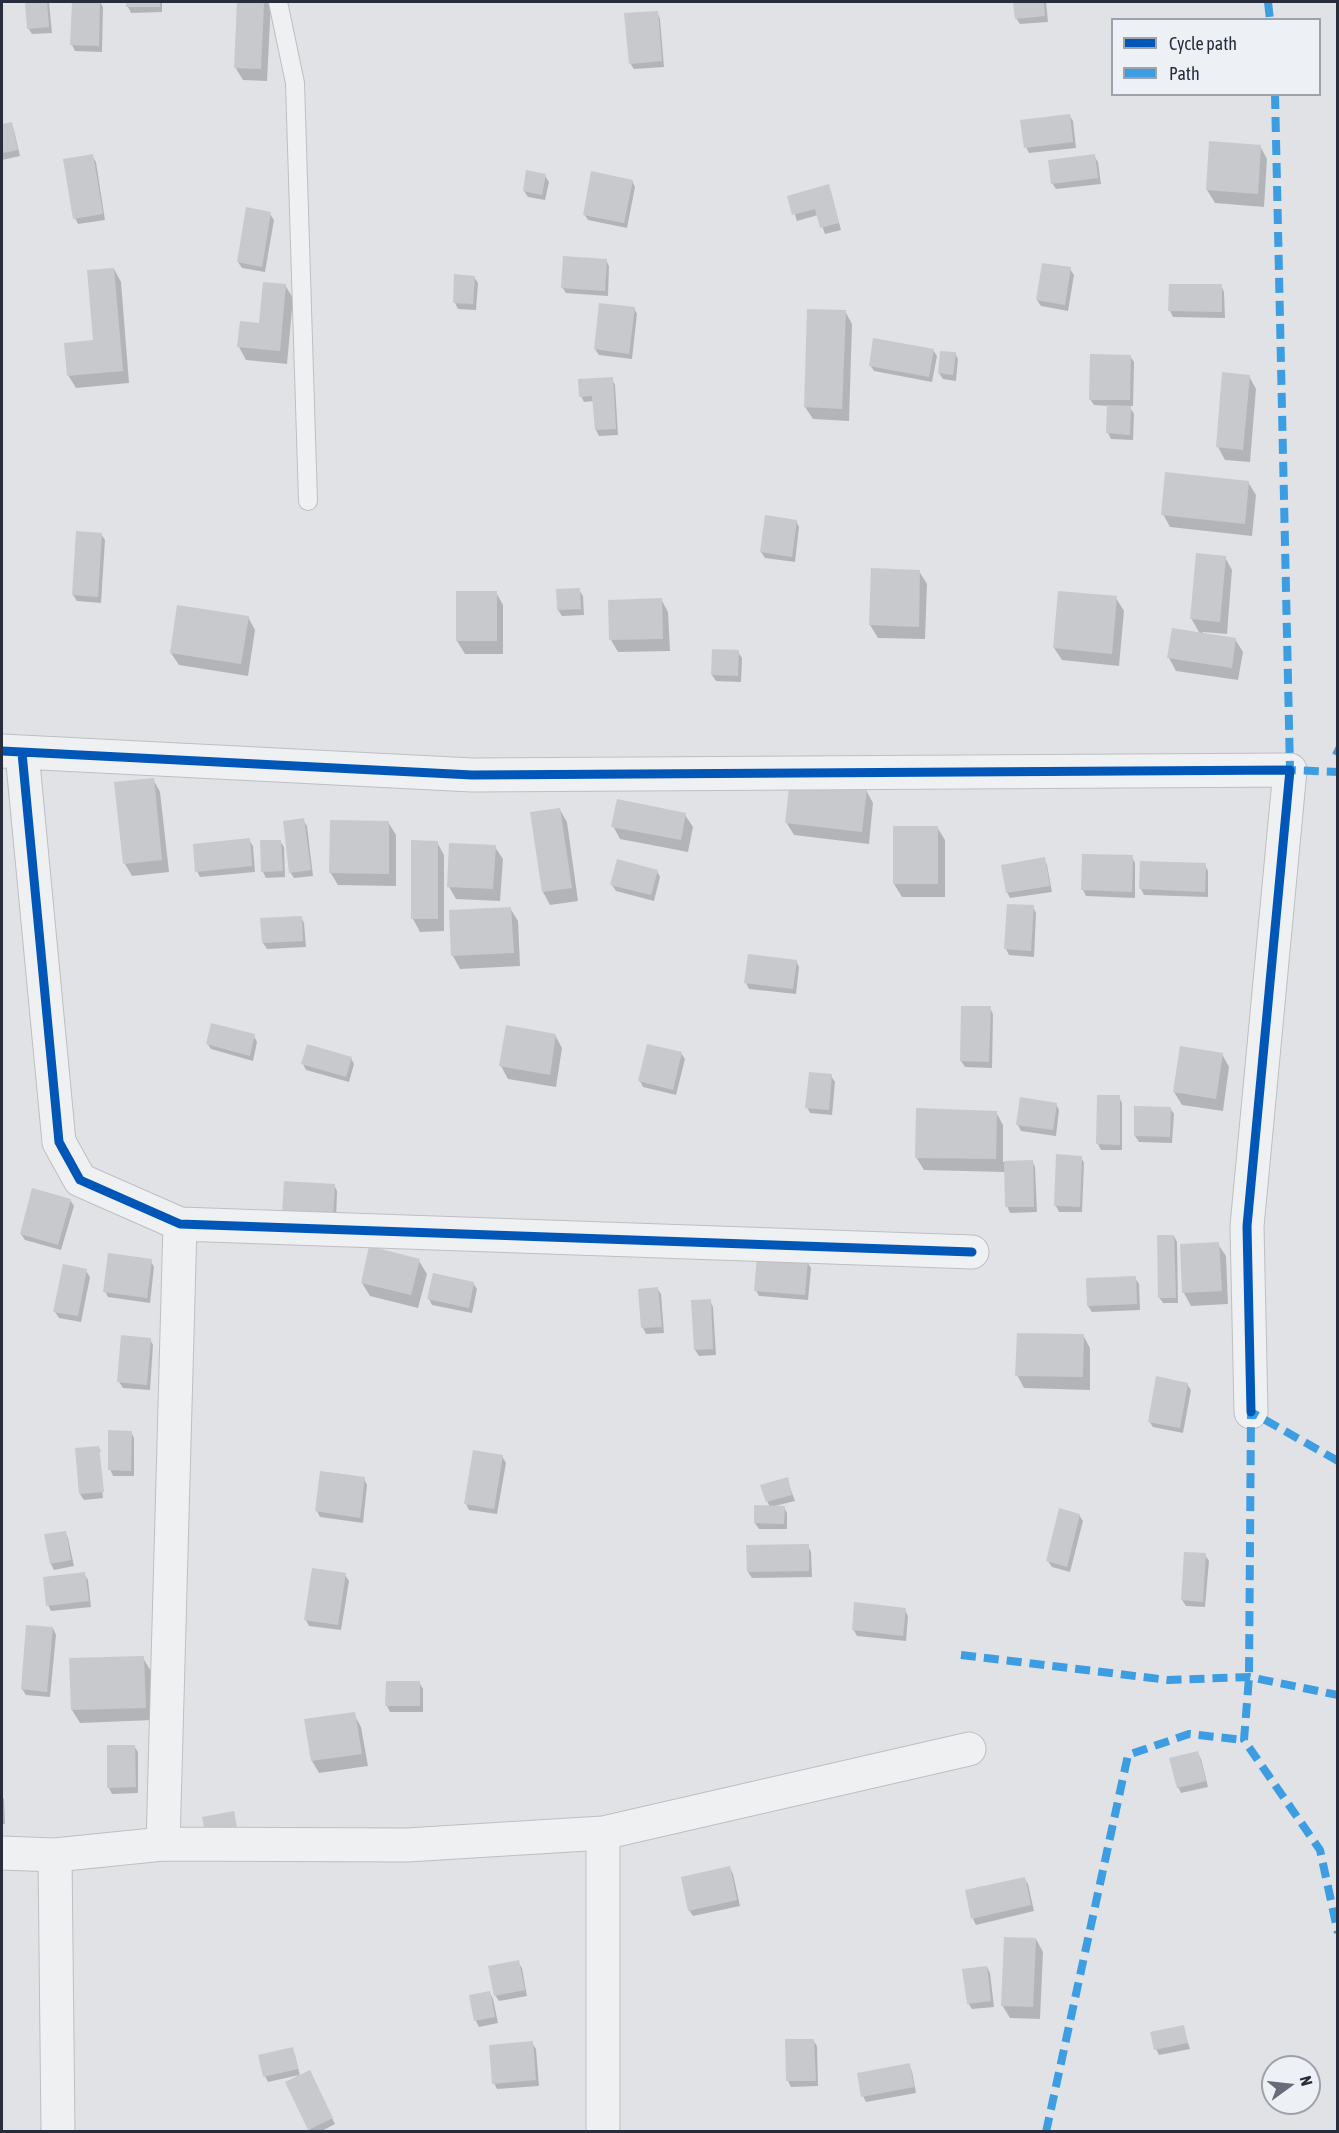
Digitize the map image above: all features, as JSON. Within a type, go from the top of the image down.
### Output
[{"type":"street","points":[[972,1252],[180,1224],[80,1180],[59,1142],[12,752],[472,775],[1290,770],[1247,1226],[1251,1412]]},
{"type":"street","points":[[163,1844],[180,1224]]},
{"type":"street","points":[[2,1853],[55,1856],[163,1844],[407,1845],[603,1833],[969,1749]]},
{"type":"street","points":[[603,1833],[603,2132]]},
{"type":"street","points":[[55,1856],[58,2132]]},
{"type":"lane","points":[[278,2],[296,83],[308,501]]},
{"type":"building","points":[[25,2],[47,2],[49,27],[27,29]]},
{"type":"building","points":[[72,2],[100,2],[99,46],[70,45]]},
{"type":"building","points":[[126,2],[160,2],[160,7],[126,7]]},
{"type":"building","points":[[237,2],[264,2],[261,69],[234,68]]},
{"type":"building","points":[[1013,2],[1044,2],[1045,16],[1015,19]]},
{"type":"building","points":[[658,11],[662,61],[629,64],[624,13]]},
{"type":"building","points":[[1070,114],[1073,142],[1024,148],[1020,120]]},
{"type":"building","points":[[12,122],[18,150],[2,153],[2,124]]},
{"type":"building","points":[[1209,141],[1261,145],[1258,194],[1206,190]]},
{"type":"building","points":[[93,154],[103,214],[73,219],[63,159]]},
{"type":"building","points":[[1095,154],[1098,178],[1051,184],[1048,160]]},
{"type":"building","points":[[526,170],[546,174],[542,195],[523,191]]},
{"type":"building","points":[[591,171],[633,180],[624,223],[583,215]]},
{"type":"building","points":[[829,184],[839,223],[820,228],[815,209],[792,215],[787,196]]},
{"type":"building","points":[[246,207],[271,212],[262,267],[237,262]]},
{"type":"building","points":[[563,256],[607,259],[605,291],[561,288]]},
{"type":"building","points":[[1042,263],[1071,267],[1065,305],[1036,300]]},
{"type":"building","points":[[114,268],[123,371],[67,376],[64,343],[93,340],[87,270]]},
{"type":"building","points":[[454,274],[475,276],[473,304],[453,303]]},
{"type":"building","points":[[263,282],[286,284],[280,351],[237,347],[240,321],[259,323]]},
{"type":"building","points":[[1169,284],[1222,284],[1222,312],[1168,311]]},
{"type":"building","points":[[599,303],[635,307],[629,354],[594,349]]},
{"type":"building","points":[[807,309],[846,310],[842,409],[804,407]]},
{"type":"building","points":[[873,338],[934,349],[929,377],[869,366]]},
{"type":"building","points":[[940,351],[956,352],[953,375],[938,373]]},
{"type":"building","points":[[1090,354],[1131,355],[1130,400],[1089,400]]},
{"type":"building","points":[[1222,372],[1250,375],[1243,450],[1216,447]]},
{"type":"building","points":[[613,377],[616,429],[595,430],[592,396],[579,397],[578,379]]},
{"type":"building","points":[[1107,405],[1131,406],[1130,435],[1106,433]]},
{"type":"building","points":[[1165,472],[1249,481],[1245,524],[1161,515]]},
{"type":"building","points":[[765,515],[797,520],[792,557],[760,552]]},
{"type":"building","points":[[76,531],[102,533],[98,597],[72,595]]},
{"type":"building","points":[[1196,553],[1226,556],[1220,622],[1190,619]]},
{"type":"building","points":[[871,568],[920,570],[919,627],[869,625]]},
{"type":"building","points":[[580,588],[581,609],[557,610],[556,589]]},
{"type":"building","points":[[456,591],[497,591],[497,641],[456,641]]},
{"type":"building","points":[[1058,591],[1117,596],[1112,654],[1053,648]]},
{"type":"building","points":[[662,598],[663,639],[609,640],[608,600]]},
{"type":"building","points":[[177,605],[249,616],[241,664],[170,653]]},
{"type":"building","points":[[1172,628],[1236,638],[1232,668],[1167,658]]},
{"type":"building","points":[[712,649],[739,650],[738,676],[711,675]]},
{"type":"building","points":[[154,778],[162,860],[123,864],[114,782]]},
{"type":"building","points":[[790,779],[867,788],[862,832],[785,823]]},
{"type":"building","points":[[617,799],[686,813],[681,840],[611,827]]},
{"type":"building","points":[[560,808],[572,888],[542,892],[530,812]]},
{"type":"building","points":[[304,818],[311,870],[289,873],[283,821]]},
{"type":"building","points":[[330,820],[389,821],[389,874],[329,873]]},
{"type":"building","points":[[893,826],[938,826],[938,884],[893,884]]},
{"type":"building","points":[[250,838],[252,866],[195,872],[193,844]]},
{"type":"building","points":[[260,840],[281,840],[283,871],[261,872]]},
{"type":"building","points":[[411,840],[438,841],[438,919],[411,919]]},
{"type":"building","points":[[449,843],[496,845],[493,889],[447,887]]},
{"type":"building","points":[[1082,854],[1133,855],[1132,892],[1081,890]]},
{"type":"building","points":[[1045,857],[1050,886],[1006,893],[1001,865]]},
{"type":"building","points":[[617,859],[658,870],[651,895],[610,885]]},
{"type":"building","points":[[1140,861],[1206,863],[1205,892],[1139,889]]},
{"type":"building","points":[[1007,904],[1034,905],[1031,951],[1004,949]]},
{"type":"building","points":[[511,907],[514,953],[451,956],[449,910]]},
{"type":"building","points":[[302,916],[303,941],[262,943],[260,918]]},
{"type":"building","points":[[748,954],[797,960],[793,989],[744,983]]},
{"type":"building","points":[[961,1006],[991,1006],[989,1062],[960,1061]]},
{"type":"building","points":[[211,1023],[255,1034],[250,1056],[206,1044]]},
{"type":"building","points":[[506,1025],[556,1034],[550,1075],[499,1066]]},
{"type":"building","points":[[307,1044],[352,1057],[346,1077],[301,1064]]},
{"type":"building","points":[[647,1044],[682,1052],[673,1090],[638,1081]]},
{"type":"building","points":[[1180,1046],[1223,1053],[1216,1099],[1173,1092]]},
{"type":"building","points":[[809,1072],[832,1074],[829,1110],[805,1108]]},
{"type":"building","points":[[1097,1095],[1120,1095],[1120,1145],[1096,1144]]},
{"type":"building","points":[[1020,1097],[1057,1103],[1053,1130],[1016,1125]]},
{"type":"building","points":[[1134,1106],[1171,1107],[1170,1137],[1134,1136]]},
{"type":"building","points":[[916,1108],[997,1111],[996,1159],[915,1158]]},
{"type":"building","points":[[1056,1154],[1082,1156],[1080,1207],[1054,1206]]},
{"type":"building","points":[[1033,1160],[1034,1207],[1005,1207],[1004,1161]]},
{"type":"building","points":[[284,1181],[335,1184],[333,1218],[282,1215]]},
{"type":"building","points":[[32,1188],[71,1199],[58,1245],[20,1234]]},
{"type":"building","points":[[1157,1235],[1174,1235],[1176,1298],[1158,1298]]},
{"type":"building","points":[[1219,1242],[1222,1291],[1182,1293],[1180,1244]]},
{"type":"building","points":[[369,1246],[420,1259],[411,1295],[361,1283]]},
{"type":"building","points":[[108,1253],[152,1259],[147,1298],[103,1292]]},
{"type":"building","points":[[757,1256],[808,1260],[805,1295],[754,1291]]},
{"type":"building","points":[[63,1264],[87,1269],[78,1316],[53,1312]]},
{"type":"building","points":[[433,1273],[474,1282],[469,1308],[427,1299]]},
{"type":"building","points":[[1136,1276],[1137,1304],[1087,1306],[1086,1278]]},
{"type":"building","points":[[658,1287],[662,1327],[641,1328],[638,1289]]},
{"type":"building","points":[[711,1299],[713,1349],[694,1350],[691,1300]]},
{"type":"building","points":[[1017,1333],[1084,1334],[1083,1377],[1015,1376]]},
{"type":"building","points":[[121,1335],[151,1338],[147,1385],[117,1382]]},
{"type":"building","points":[[1156,1376],[1188,1383],[1180,1428],[1148,1422]]},
{"type":"building","points":[[108,1430],[132,1431],[131,1471],[108,1470]]},
{"type":"building","points":[[99,1446],[104,1492],[79,1494],[75,1448]]},
{"type":"building","points":[[473,1450],[503,1455],[494,1509],[464,1504]]},
{"type":"building","points":[[320,1471],[365,1477],[360,1518],[315,1511]]},
{"type":"building","points":[[788,1477],[792,1495],[766,1502],[760,1485]]},
{"type":"building","points":[[754,1505],[785,1506],[784,1524],[754,1523]]},
{"type":"building","points":[[1059,1508],[1080,1514],[1067,1567],[1046,1561]]},
{"type":"building","points":[[66,1531],[71,1560],[50,1564],[44,1534]]},
{"type":"building","points":[[809,1544],[809,1571],[747,1572],[746,1545]]},
{"type":"building","points":[[1184,1552],[1206,1553],[1203,1602],[1181,1600]]},
{"type":"building","points":[[312,1568],[346,1573],[338,1625],[304,1620]]},
{"type":"building","points":[[85,1572],[89,1601],[46,1606],[43,1577]]},
{"type":"building","points":[[854,1602],[906,1608],[903,1636],[852,1630]]},
{"type":"building","points":[[26,1625],[53,1627],[47,1692],[21,1689]]},
{"type":"building","points":[[144,1656],[146,1708],[71,1710],[69,1658]]},
{"type":"building","points":[[386,1681],[420,1681],[420,1706],[385,1706]]},
{"type":"building","points":[[355,1712],[362,1754],[311,1761],[304,1719]]},
{"type":"building","points":[[107,1745],[135,1745],[136,1787],[107,1788]]},
{"type":"building","points":[[1198,1751],[1206,1781],[1177,1788],[1169,1758]]},
{"type":"building","points":[[234,1811],[239,1838],[207,1844],[202,1817]]},
{"type":"building","points":[[730,1866],[737,1900],[688,1911],[681,1877]]},
{"type":"building","points":[[1025,1877],[1031,1905],[971,1919],[965,1890]]},
{"type":"building","points":[[1004,1937],[1036,1938],[1033,2007],[1001,2006]]},
{"type":"building","points":[[519,1960],[525,1990],[494,1996],[488,1966]]},
{"type":"building","points":[[987,1966],[991,2001],[967,2004],[962,1969]]},
{"type":"building","points":[[490,1991],[495,2017],[474,2021],[469,1995]]},
{"type":"building","points":[[1184,2025],[1188,2043],[1154,2050],[1150,2032]]},
{"type":"building","points":[[785,2039],[814,2039],[816,2081],[786,2081]]},
{"type":"building","points":[[533,2041],[536,2080],[492,2084],[489,2045]]},
{"type":"building","points":[[293,2047],[298,2069],[263,2077],[258,2055]]},
{"type":"building","points":[[910,2063],[914,2087],[861,2097],[857,2073]]},
{"type":"building","points":[[310,2070],[333,2118],[308,2130],[285,2082]]},
{"type":"marked path","points":[[1268,2],[1270,18]]},
{"type":"marked path","points":[[1275,96],[1290,770],[1338,772]]},
{"type":"marked path","points":[[1334,750],[1338,752]]},
{"type":"marked path","points":[[1338,1461],[1251,1412],[1249,1677],[1244,1740],[1320,1850],[1338,1933]]},
{"type":"marked path","points":[[961,1655],[1168,1680],[1249,1677],[1338,1695]]},
{"type":"marked path","points":[[1046,2132],[1128,1755],[1189,1734],[1244,1740]]},
{"type":"cycle path","points":[[2,751],[472,775],[1290,770],[1247,1226],[1251,1412]]},
{"type":"cycle path","points":[[22,753],[59,1142],[80,1180],[180,1224],[972,1252]]}]
